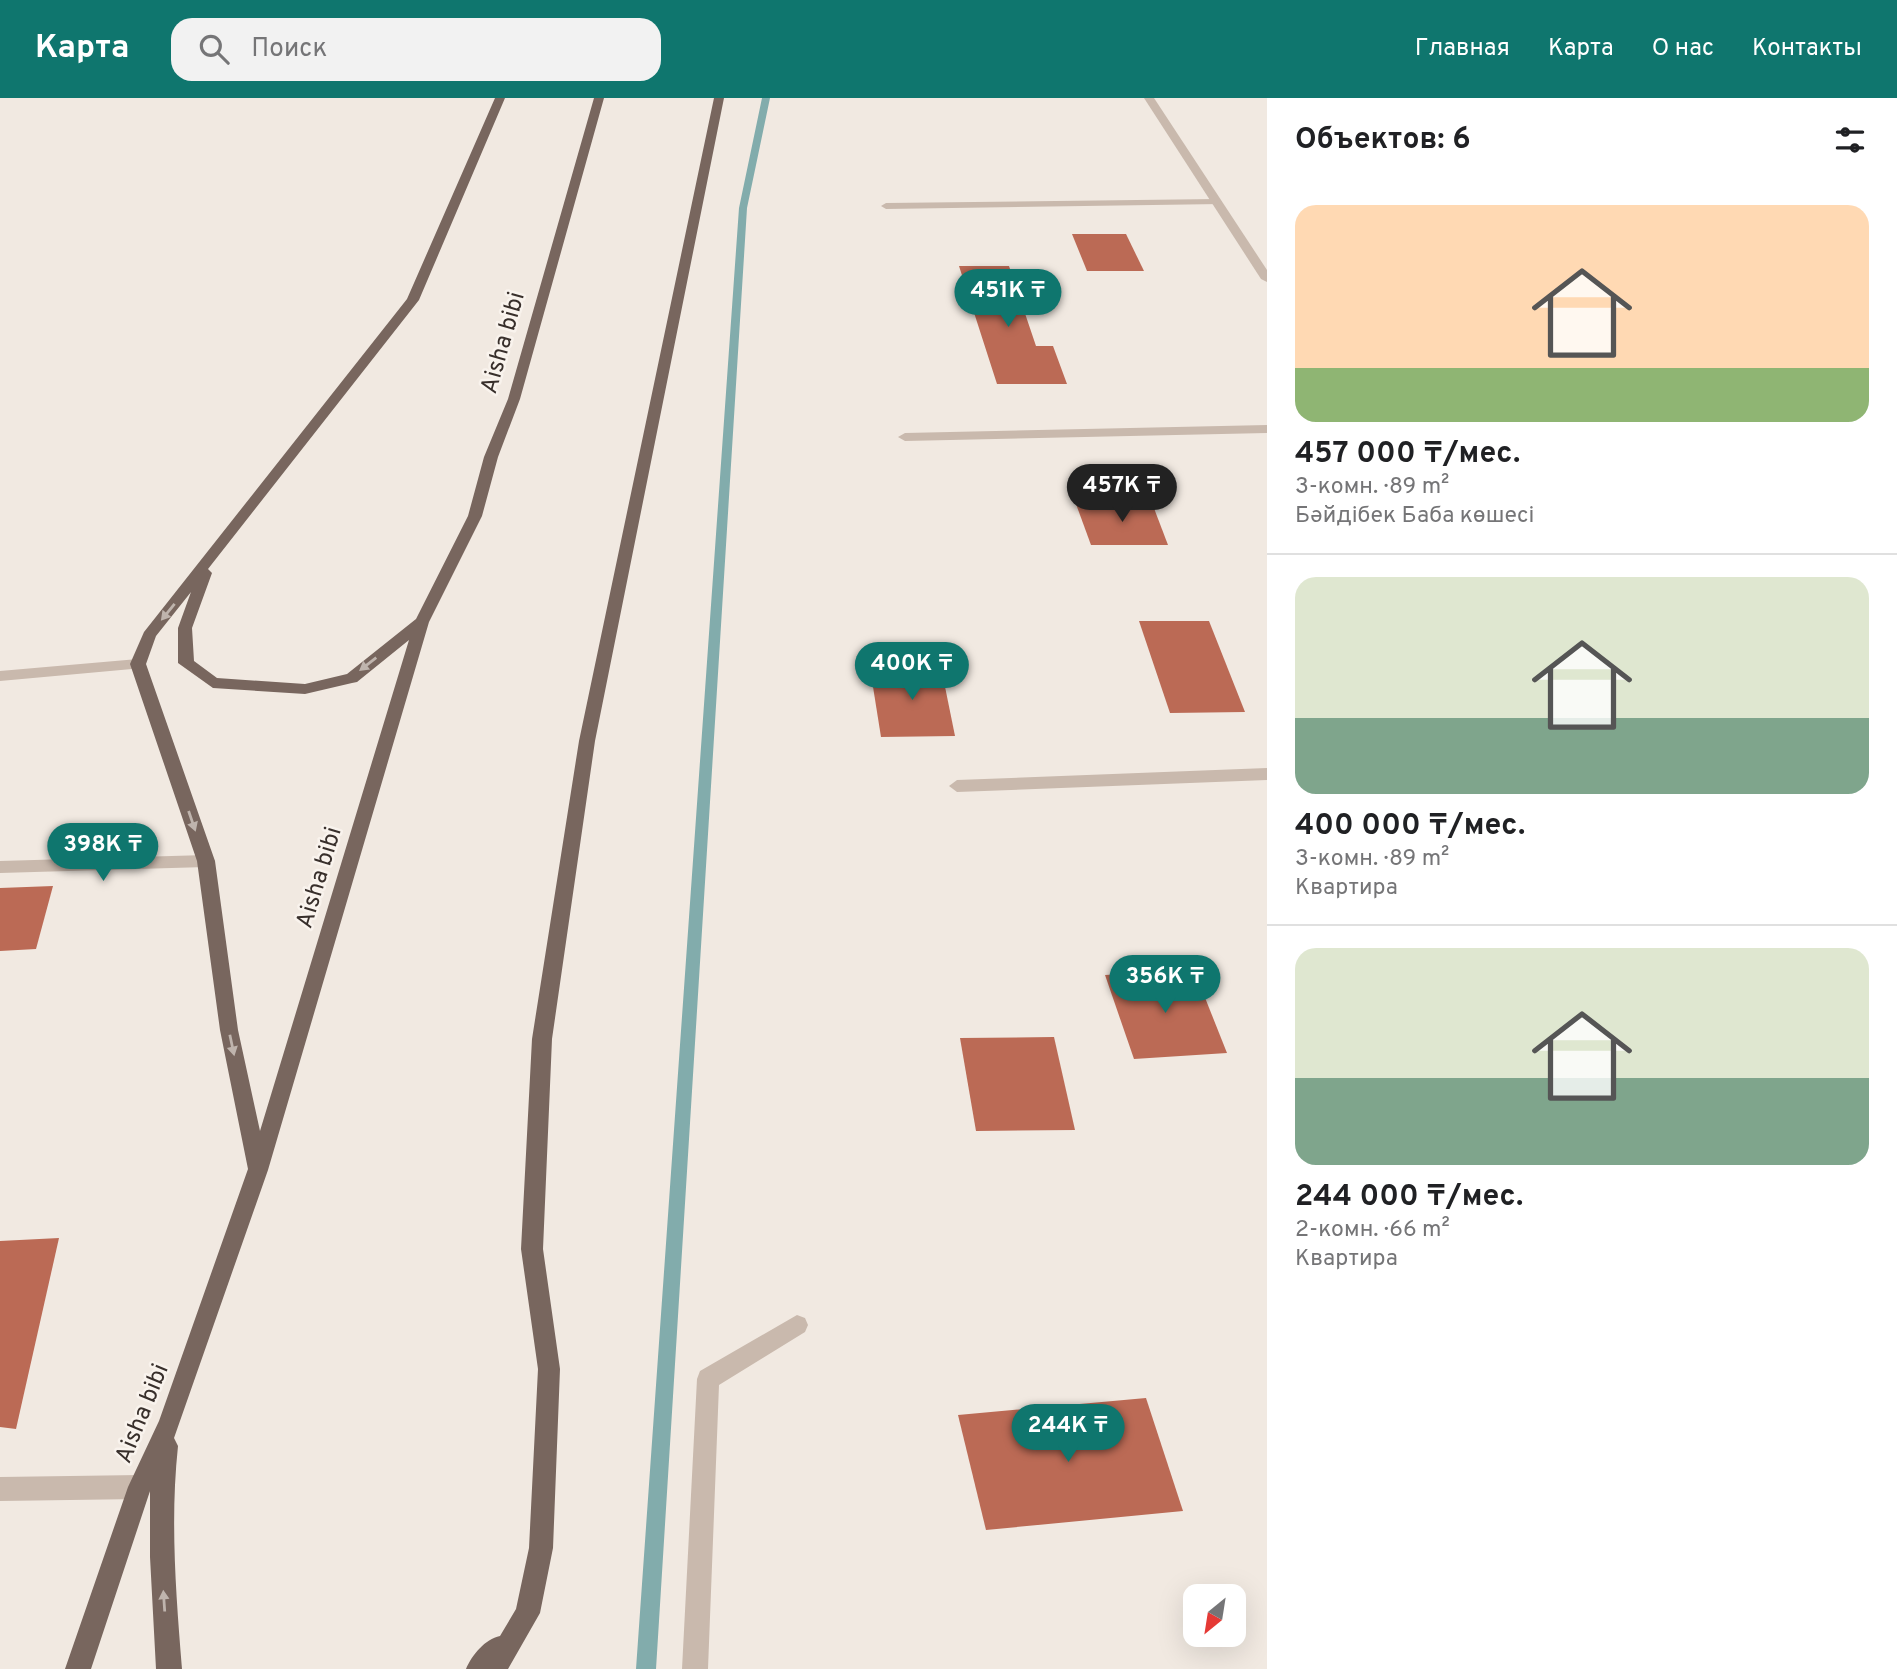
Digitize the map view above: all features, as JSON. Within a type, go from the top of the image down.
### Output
[{"type":"main road","points":[[258,1170],[229,1030],[206,861],[138,664],[149,635],[413,300],[500,98]]},
{"type":"main road","name":"Aisha bibi","points":[[78,1669],[140,1487],[169,1424],[258,1170],[422,622],[475,516],[491,457],[514,399],[599,98]]},
{"type":"main road","points":[[494,1669],[528,1614],[541,1548],[549,1369],[532,1249],[542,1039],[587,741],[719,98]]},
{"type":"main road","points":[[211,558],[185,628],[186,663],[213,683],[305,689],[352,678],[422,622]]},
{"type":"main road","points":[[169,1424],[161,1481],[162,1567],[169,1669]]},
{"type":"main road","points":[[479,1669],[528,1614]]},
{"type":"street","points":[[1149,98],[1267,279]]},
{"type":"street","points":[[886,206],[1217,202]]},
{"type":"street","points":[[905,437],[1267,429]]},
{"type":"street","points":[[0,676],[138,664]]},
{"type":"street","points":[[957,786],[1267,774]]},
{"type":"street","points":[[0,867],[206,861]]},
{"type":"street","points":[[695,1669],[708,1380],[797,1325]]},
{"type":"street","points":[[0,1489],[140,1487]]},
{"type":"building","points":[[1072,234],[1126,234],[1144,271],[1087,271]]},
{"type":"building","points":[[959,266],[1009,266],[1036,346],[1053,346],[1067,384],[997,384]]},
{"type":"building","points":[[1152,503],[1168,545],[1091,545],[1076,504]]},
{"type":"building","points":[[1139,621],[1209,621],[1245,712],[1170,713]]},
{"type":"building","points":[[941,667],[955,736],[881,737],[870,668]]},
{"type":"building","points":[[53,886],[36,949],[0,951],[0,888]]},
{"type":"building","points":[[1194,970],[1227,1053],[1134,1059],[1105,975]]},
{"type":"building","points":[[1054,1037],[1075,1130],[976,1131],[960,1038]]},
{"type":"building","points":[[59,1238],[16,1429],[0,1427],[0,1241]]},
{"type":"building","points":[[1146,1398],[1183,1511],[986,1530],[958,1415]]},
{"type":"waterway","points":[[646,1669],[743,208],[766,98]]}]
